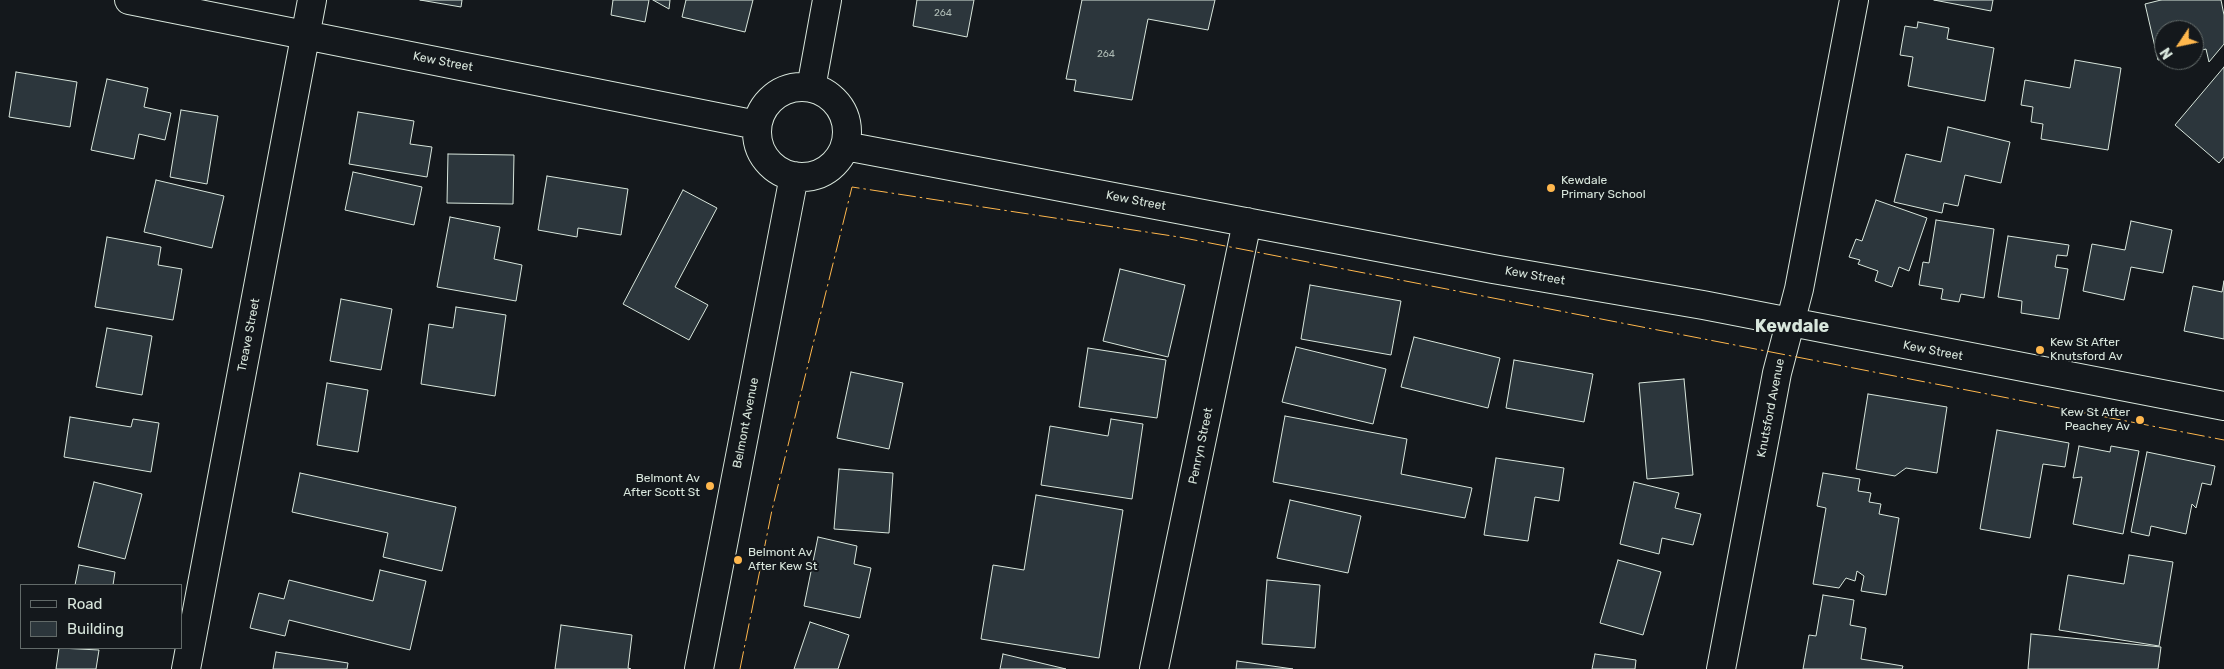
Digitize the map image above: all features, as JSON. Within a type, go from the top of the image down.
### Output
[{"type":"street","name":"Kew Street","points":[[129,0],[757,125]]},
{"type":"street","name":"Treave Street","points":[[186,669],[312,0]]},
{"type":"street","points":[[811,88],[827,0]]},
{"type":"street","name":"Knutsford Avenue","points":[[1721,669],[1777,373],[1798,288],[1854,0]]},
{"type":"street","points":[[796,87],[811,88],[825,94],[836,103],[844,117],[847,131],[845,146],[839,158],[819,174],[807,177],[794,176],[781,172],[770,163],[762,152],[757,125],[762,111],[771,100],[783,91],[796,87]]},
{"type":"street","name":"Kew Street","points":[[845,146],[1493,269],[1704,305],[2224,406]]},
{"type":"street","name":"Belmont Avenue","points":[[699,669],[794,176]]},
{"type":"street","name":"Penryn Street","points":[[1154,669],[1247,222]]},
{"type":"building","points":[[420,0],[462,0],[461,7]]},
{"type":"building","points":[[613,0],[649,0],[645,22],[611,15]]},
{"type":"building","points":[[653,0],[670,0],[669,9]]},
{"type":"building","points":[[686,0],[753,0],[745,32],[682,17]]},
{"type":"building","points":[[917,0],[974,0],[967,37],[913,26]]},
{"type":"building","points":[[1082,0],[1215,0],[1208,30],[1148,19],[1132,100],[1074,91],[1076,80],[1066,79]]},
{"type":"building","points":[[1934,0],[1993,0],[1991,11]]},
{"type":"building","points":[[2161,0],[2221,0],[2224,15],[2224,44],[2209,62],[2206,49],[2204,50],[2204,20],[2154,20],[2154,43],[2145,4]]},
{"type":"building","points":[[1918,22],[1949,28],[1947,39],[1994,48],[1985,101],[1908,86],[1913,57],[1900,55],[1905,26],[1917,28]]},
{"type":"building","points":[[2075,60],[2121,68],[2108,150],[2041,139],[2043,124],[2031,122],[2033,107],[2021,105],[2025,80],[2070,88]]},
{"type":"building","points":[[2224,67],[2224,157],[2219,163],[2175,125]]},
{"type":"building","points":[[16,72],[77,82],[70,127],[9,117]]},
{"type":"building","points":[[107,79],[148,88],[144,107],[171,113],[165,140],[139,134],[134,159],[91,150]]},
{"type":"building","points":[[181,110],[218,116],[207,184],[170,177]]},
{"type":"building","points":[[358,112],[414,121],[410,144],[432,147],[427,177],[349,164]]},
{"type":"building","points":[[1948,127],[2010,142],[2001,183],[1965,175],[1958,206],[1944,203],[1942,213],[1894,202],[1906,154],[1941,162]]},
{"type":"building","points":[[448,154],[514,155],[513,204],[447,203]]},
{"type":"building","points":[[353,172],[422,187],[414,225],[345,210]]},
{"type":"building","points":[[547,176],[628,189],[621,235],[578,228],[577,237],[538,230]]},
{"type":"building","points":[[156,180],[224,196],[212,248],[144,232]]},
{"type":"building","points":[[683,190],[717,208],[675,287],[708,305],[689,340],[623,304]]},
{"type":"building","points":[[1876,200],[1927,218],[1909,271],[1899,267],[1892,287],[1875,281],[1878,271],[1858,264],[1860,260],[1849,257],[1856,239],[1862,241]]},
{"type":"building","points":[[450,217],[500,227],[494,259],[522,265],[516,301],[437,287]]},
{"type":"building","points":[[1936,220],[1994,229],[1984,298],[1961,294],[1959,302],[1941,299],[1943,289],[1919,285],[1923,262],[1929,263]]},
{"type":"building","points":[[2131,221],[2172,230],[2163,273],[2131,267],[2124,300],[2083,291],[2092,244],[2125,250]]},
{"type":"building","points":[[2008,236],[2069,245],[2067,256],[2057,255],[2055,267],[2068,269],[2059,319],[2021,313],[2022,301],[1998,297]]},
{"type":"building","points":[[107,237],[161,247],[158,265],[182,269],[173,320],[95,307]]},
{"type":"building","points":[[1120,269],[1185,285],[1168,357],[1103,341]]},
{"type":"building","points":[[2224,281],[2224,339],[2184,331],[2193,286],[2222,292]]},
{"type":"building","points":[[1310,285],[1401,301],[1391,355],[1301,339]]},
{"type":"building","points":[[341,299],[392,309],[381,370],[330,361]]},
{"type":"building","points":[[456,307],[506,315],[495,396],[421,384],[429,324],[453,328]]},
{"type":"building","points":[[107,328],[152,336],[142,395],[96,387]]},
{"type":"building","points":[[1414,337],[1500,358],[1488,408],[1401,387]]},
{"type":"building","points":[[1296,347],[1386,369],[1373,424],[1282,402]]},
{"type":"building","points":[[1088,348],[1166,360],[1157,418],[1079,407]]},
{"type":"building","points":[[1514,360],[1593,374],[1584,422],[1506,408]]},
{"type":"building","points":[[851,372],[903,383],[889,449],[837,438]]},
{"type":"building","points":[[1684,379],[1693,475],[1647,479],[1639,383]]},
{"type":"building","points":[[327,383],[368,390],[358,452],[317,445]]},
{"type":"building","points":[[1868,394],[1947,407],[1937,473],[1906,468],[1895,476],[1856,469]]},
{"type":"building","points":[[1285,416],[1407,439],[1401,474],[1472,488],[1465,518],[1273,482]]},
{"type":"building","points":[[70,417],[131,427],[133,419],[159,423],[151,472],[64,457]]},
{"type":"building","points":[[1111,419],[1143,424],[1132,499],[1041,485],[1050,426],[1108,436]]},
{"type":"building","points":[[1997,430],[2069,443],[2065,467],[2043,464],[2030,538],[1980,529]]},
{"type":"building","points":[[2079,446],[2110,452],[2111,446],[2139,451],[2123,534],[2073,524],[2082,477],[2073,478]]},
{"type":"building","points":[[2147,452],[2215,466],[2211,485],[2202,483],[2196,508],[2192,504],[2186,534],[2151,526],[2149,536],[2131,532]]},
{"type":"building","points":[[1496,458],[1564,468],[1559,501],[1535,497],[1528,541],[1484,535]]},
{"type":"building","points":[[839,469],[893,473],[889,533],[834,529]]},
{"type":"building","points":[[300,473],[456,507],[442,571],[383,557],[388,533],[292,512]]},
{"type":"building","points":[[1823,473],[1860,479],[1858,491],[1871,493],[1869,502],[1881,504],[1879,514],[1899,518],[1886,595],[1861,591],[1864,576],[1857,571],[1855,581],[1846,578],[1839,588],[1813,584],[1826,508],[1817,506]]},
{"type":"building","points":[[94,482],[142,494],[125,559],[78,547]]},
{"type":"building","points":[[1634,482],[1679,493],[1675,508],[1701,514],[1693,545],[1662,538],[1659,554],[1620,544]]},
{"type":"building","points":[[1036,495],[1123,510],[1099,658],[981,639],[993,565],[1024,570]]},
{"type":"building","points":[[1290,500],[1361,516],[1348,573],[1277,558]]},
{"type":"building","points":[[818,537],[857,546],[854,564],[871,568],[860,618],[804,606]]},
{"type":"building","points":[[2129,555],[2173,562],[2159,646],[2059,630],[2068,575],[2124,584]]},
{"type":"building","points":[[1618,560],[1661,572],[1643,635],[1600,623]]},
{"type":"building","points":[[79,565],[115,572],[113,584],[75,584]]},
{"type":"building","points":[[380,570],[426,581],[410,650],[289,620],[285,636],[250,628],[259,593],[284,599],[289,580],[373,601]]},
{"type":"building","points":[[1267,580],[1320,585],[1315,648],[1262,644]]},
{"type":"building","points":[[1823,595],[1854,600],[1850,625],[1866,628],[1861,659],[1903,666],[1902,669],[1803,669],[1809,635],[1816,636]]},
{"type":"building","points":[[810,622],[849,635],[838,669],[794,669]]},
{"type":"building","points":[[561,625],[632,635],[628,668],[631,669],[555,669]]},
{"type":"building","points":[[2031,634],[2161,647],[2158,669],[2028,669]]},
{"type":"building","points":[[59,649],[99,650],[96,669],[56,669]]},
{"type":"building","points":[[276,652],[348,663],[347,669],[273,669]]},
{"type":"building","points":[[1003,654],[1066,669],[1000,669]]},
{"type":"building","points":[[1595,654],[1636,660],[1635,669],[1592,669]]},
{"type":"building","points":[[1237,661],[1293,669],[1236,669]]},
{"type":"power","points":[[740,669],[772,510],[852,187],[1179,237],[2224,440]]},
{"type":"place","name":"Kewdale Primary School","points":[[1551,188]]},
{"type":"place","name":"Kew St After Knutsford Av","points":[[2040,350]]},
{"type":"place","name":"Kew St After Peachey Av","points":[[2140,420]]},
{"type":"place","name":"Belmont Av After Scott St","points":[[710,486]]},
{"type":"place","name":"Belmont Av After Kew St","points":[[738,560]]},
{"type":"district","name":"Kewdale","points":[[1792,327]]}]
